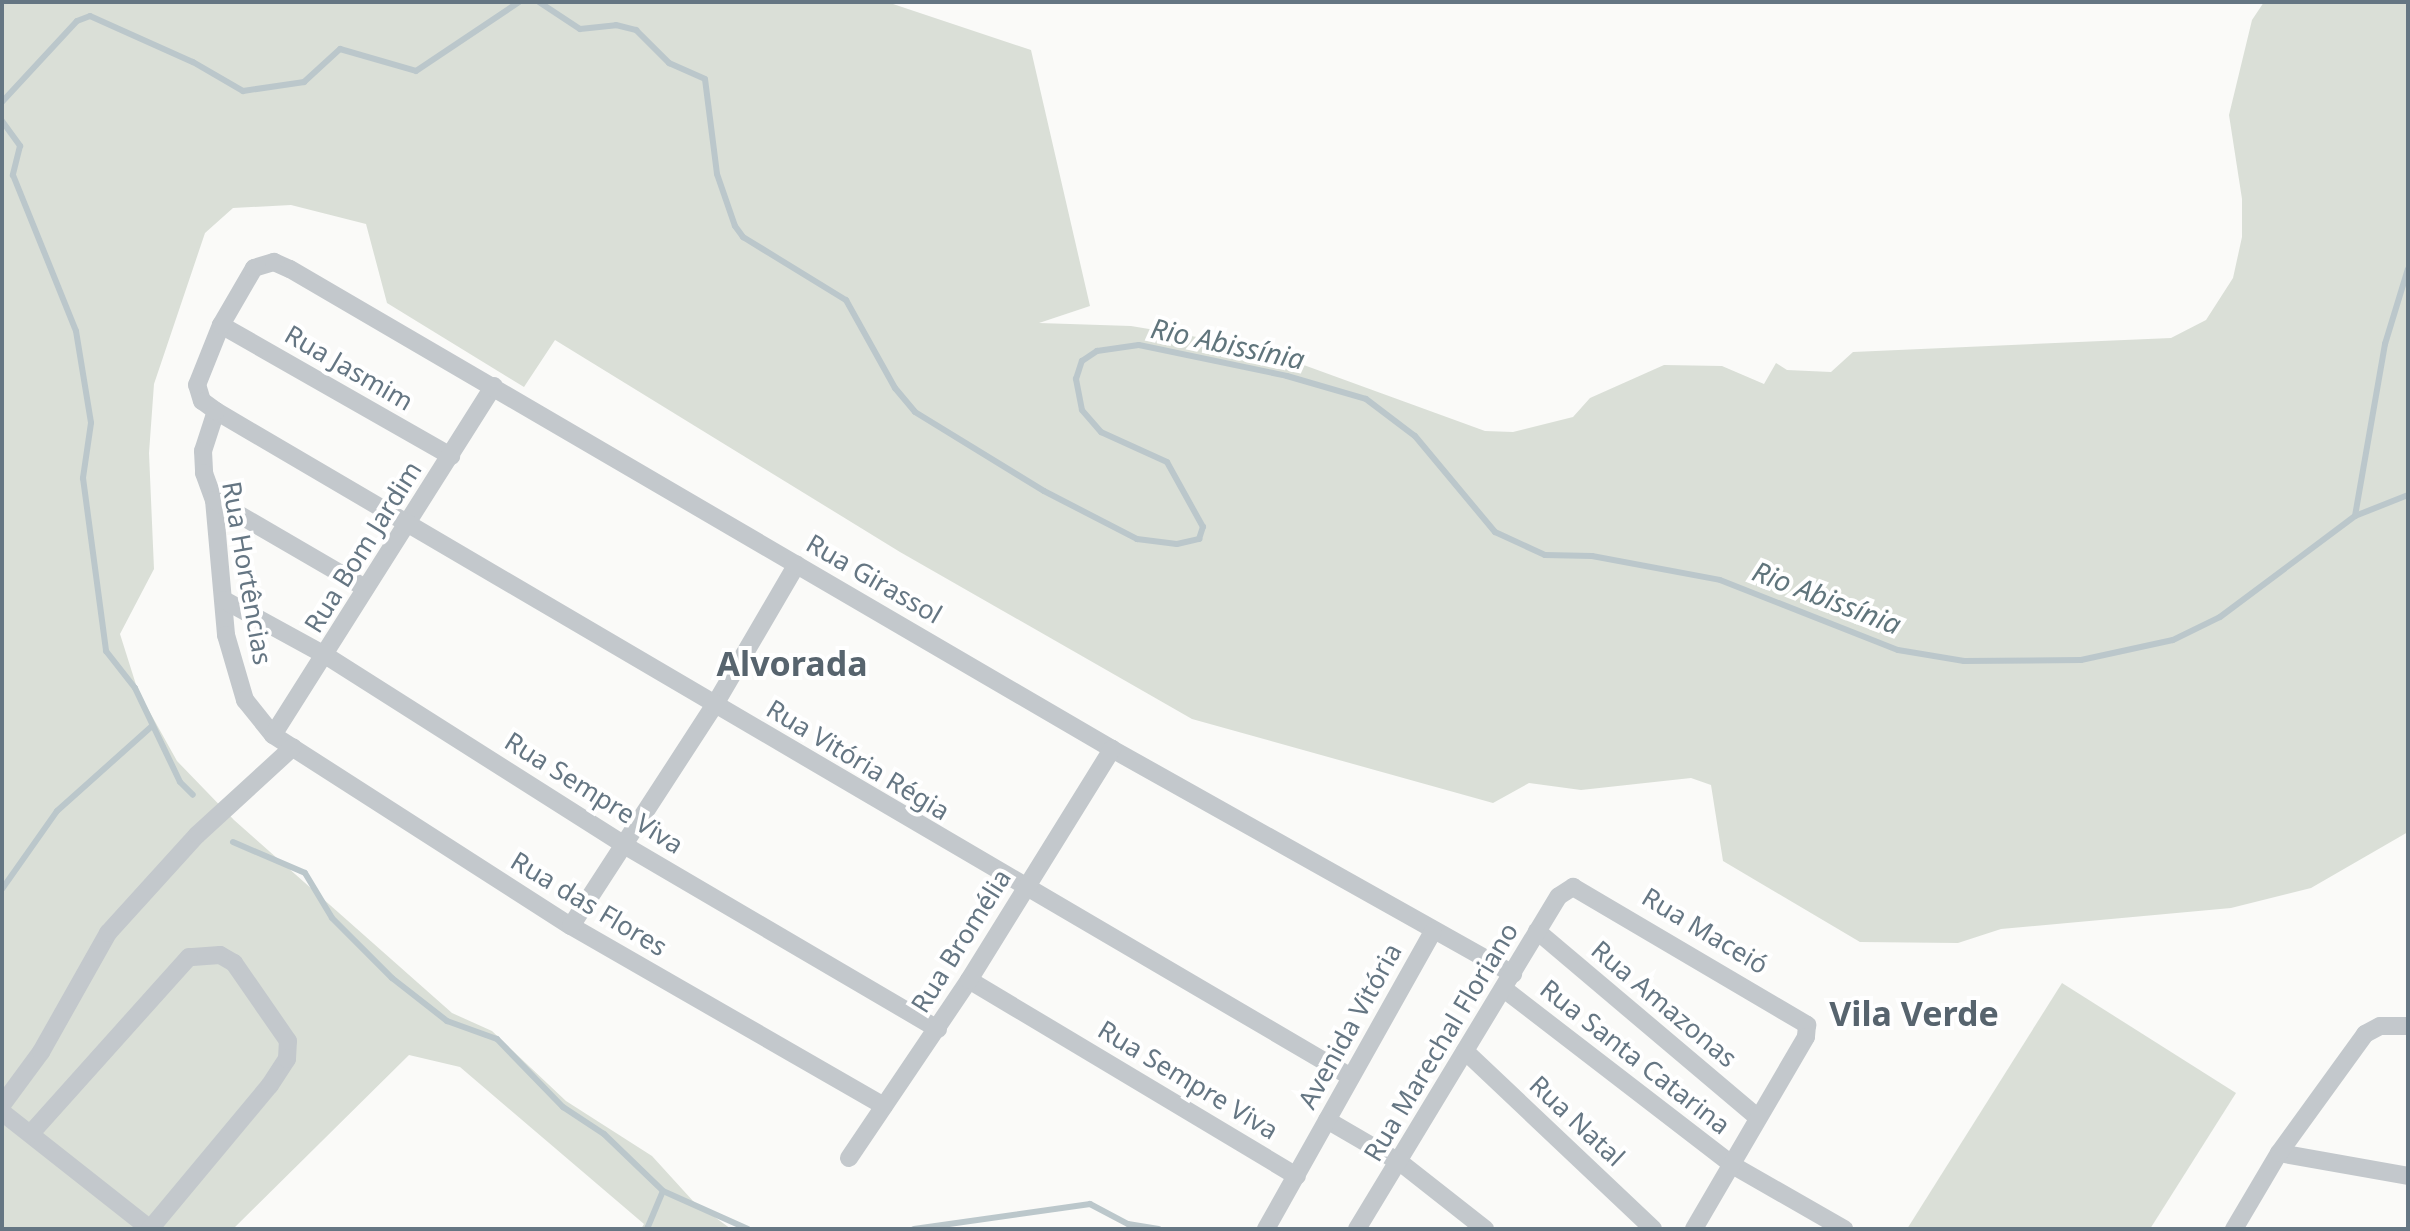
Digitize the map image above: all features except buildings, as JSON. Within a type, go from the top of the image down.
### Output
[{"type":"street","name":"Rua Girassol","points":[[221,325],[254,268],[274,262],[290,269],[1112,749],[1433,932]]},
{"type":"street","points":[[216,411],[202,401],[197,385],[221,325]]},
{"type":"street","name":"Rua Jasmim","points":[[221,325],[451,456]]},
{"type":"street","name":"Rua Bom Jardim","points":[[273,735],[494,386]]},
{"type":"street","name":"Rua Hortências","points":[[216,411],[203,451],[204,473],[214,500],[233,667],[245,700],[273,735]]},
{"type":"street","name":"Rua Vitória Régia","points":[[216,411],[410,521],[714,706],[1351,1077]]},
{"type":"street","points":[[214,500],[365,588]]},
{"type":"street","points":[[571,926],[714,706],[797,564]]},
{"type":"street","name":"Rua Sempre Viva","points":[[224,600],[325,655],[624,845],[938,1029]]},
{"type":"street","name":"Rua das Flores","points":[[273,735],[571,926],[884,1106]]},
{"type":"street","points":[[2,1105],[41,1052],[108,933],[188,845],[293,747]]},
{"type":"street","name":"Rua Bromélia","points":[[849,1158],[938,1029],[1112,749]]},
{"type":"street","name":"Rua Marechal Floriano","points":[[1357,1229],[1401,1163],[1559,896],[1573,887]]},
{"type":"street","name":"Rua Maceió","points":[[1573,887],[1807,1025],[1806,1037],[1757,1117]]},
{"type":"street","name":"Rua Amazonas","points":[[1537,931],[1757,1117]]},
{"type":"street","name":"Rua Santa Catarina","points":[[1433,932],[1508,981],[1734,1166],[1844,1229]]},
{"type":"street","name":"Avenida Vitória","points":[[1266,1229],[1433,932]]},
{"type":"street","points":[[2,1112],[150,1229],[270,1085],[287,1059],[288,1041],[234,963],[220,955],[189,957],[31,1133]]},
{"type":"street","name":"Rua Sempre Viva","points":[[969,980],[1297,1176]]},
{"type":"street","points":[[2234,1229],[2279,1153],[2365,1034],[2380,1026],[2408,1026]]},
{"type":"street","name":"Rua Natal","points":[[1465,1051],[1653,1229]]},
{"type":"street","points":[[1694,1229],[1734,1166],[1757,1117]]},
{"type":"street","points":[[1327,1120],[1401,1163],[1485,1229]]},
{"type":"street","points":[[2279,1153],[2408,1176]]},
{"type":"shaded area","points":[[2,2],[887,2],[1031,50],[1090,306],[1039,323],[1131,326],[1197,337],[1279,356],[1485,431],[1513,432],[1573,417],[1590,398],[1664,365],[1722,366],[1764,384],[1776,363],[1787,370],[1831,372],[1853,352],[2171,338],[2206,320],[2233,278],[2242,237],[2242,199],[2229,115],[2252,20],[2264,2],[2408,2],[2408,832],[2311,888],[2231,908],[2001,929],[1958,943],[1860,942],[1723,861],[1711,785],[1691,778],[1581,790],[1529,783],[1493,803],[1192,719],[900,552],[555,340],[524,387],[387,303],[366,224],[291,205],[233,208],[205,233],[154,384],[149,453],[154,569],[120,634],[138,691],[177,761],[234,820],[452,1013],[492,1031],[566,1101],[652,1156],[693,1201],[731,1229],[641,1229],[644,1224],[460,1067],[409,1055],[233,1229],[2,1229]]},
{"type":"shaded area","points":[[2062,983],[2236,1093],[2150,1229],[1907,1229]]},
{"type":"waterway","name":"Rio Abissínia","points":[[2,102],[77,21],[90,16],[193,62],[243,91],[304,82],[340,49],[416,71],[519,2]]},
{"type":"waterway","name":"Rio Abissínia","points":[[539,2],[580,29],[616,25],[636,30],[669,63],[705,79],[717,174],[735,226],[743,237],[846,300],[895,388],[915,412],[1044,491],[1137,539],[1177,544],[1199,539],[1203,527],[1167,462],[1101,432],[1082,410],[1076,379],[1082,361],[1097,351],[1139,345],[1287,376],[1366,399],[1415,436],[1495,532],[1545,555],[1592,556],[1720,580],[1898,650],[1964,661],[2081,660],[2173,640],[2220,617],[2355,516],[2408,495]]},
{"type":"waterway","points":[[2,121],[20,146],[13,175],[76,331],[91,423],[83,478],[106,651],[135,688],[180,782],[193,795]]},
{"type":"waterway","points":[[2355,516],[2385,344],[2408,269]]},
{"type":"waterway","points":[[2,889],[57,811],[151,727]]},
{"type":"waterway","points":[[233,842],[305,873],[332,918],[392,978],[447,1021],[497,1039],[563,1107],[604,1134],[663,1191],[748,1229]]},
{"type":"waterway","points":[[647,1229],[663,1191]]},
{"type":"waterway","points":[[914,1229],[1090,1204],[1128,1224],[1159,1229]]},
{"type":"district","name":"Alvorada","points":[[792,664]]},
{"type":"district","name":"Vila Verde","points":[[1914,1014]]}]
